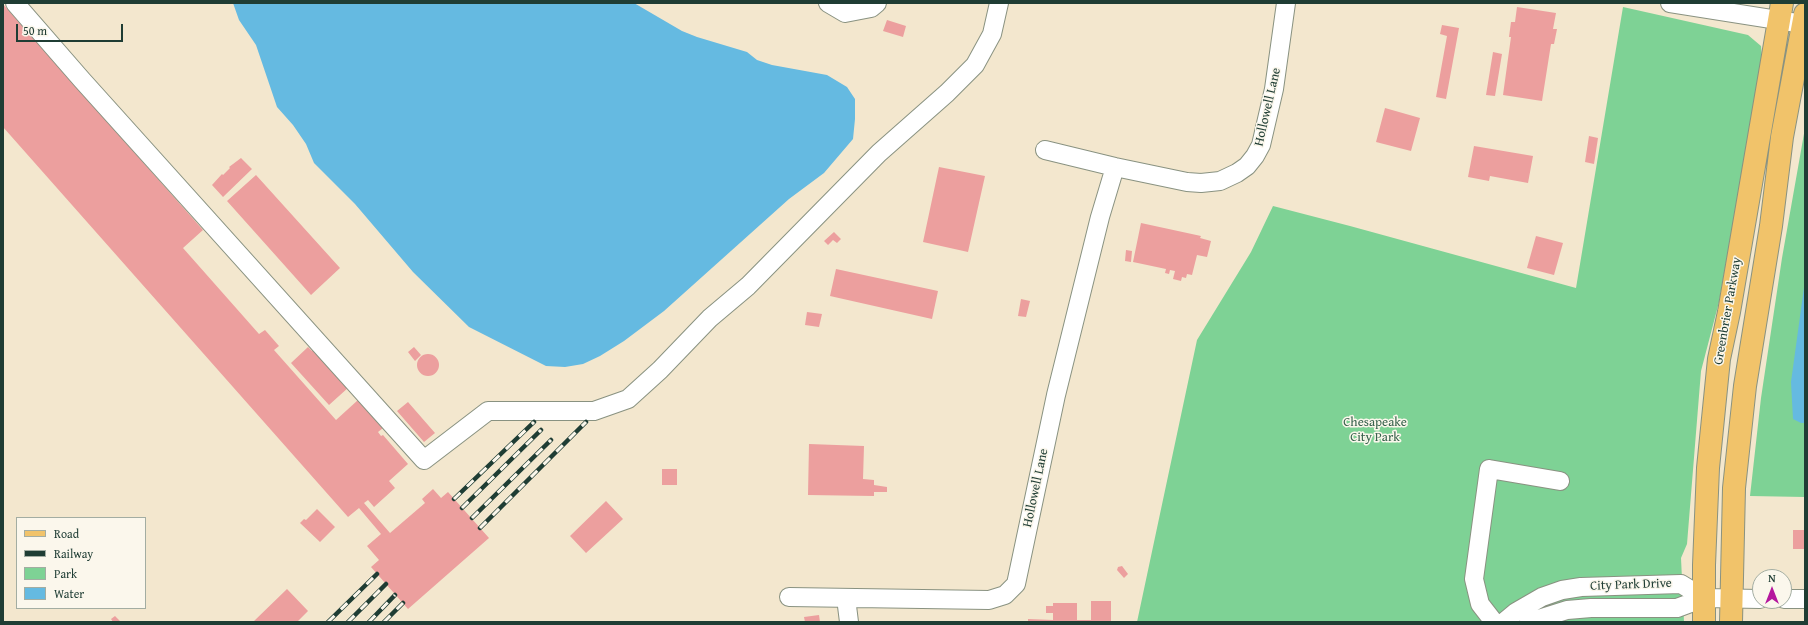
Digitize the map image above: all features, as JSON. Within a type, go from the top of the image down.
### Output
[{"type":"main road","name":"Greenbrier Parkway","points":[[1704,622],[1708,468],[1719,359],[1729,312],[1780,12]]},
{"type":"main road","points":[[1731,622],[1734,488],[1745,386],[1771,226],[1782,137],[1804,19]]},
{"type":"street","points":[[14,3],[424,460],[488,411],[594,411],[628,399],[660,370],[710,318],[748,286],[880,153],[947,93],[975,65],[992,34],[998,3]]},
{"type":"street","points":[[828,3],[845,13],[871,8],[877,3]]},
{"type":"street","name":"Hollowell Lane","points":[[1045,150],[1115,168],[1187,182],[1201,183],[1220,181],[1247,166],[1261,145],[1274,89],[1286,3]]},
{"type":"street","points":[[1670,3],[1780,12],[1804,19]]},
{"type":"street","name":"Hollowell Lane","points":[[789,597],[989,600],[1005,595],[1016,584],[1056,395],[1100,217],[1115,168]]},
{"type":"street","points":[[1494,622],[1480,604],[1474,579],[1489,469],[1560,481]]},
{"type":"street","name":"City Park Drive","points":[[1504,622],[1516,612],[1542,597],[1562,590],[1581,587],[1681,584],[1704,598]]},
{"type":"street","points":[[846,598],[849,622]]},
{"type":"street","points":[[1704,598],[1752,599]]},
{"type":"street","name":"City Park Drive","points":[[1529,622],[1568,610],[1592,608],[1677,608],[1704,598]]},
{"type":"street","points":[[1792,599],[1805,600]]},
{"type":"green space","name":"Chesapeake City Park","points":[[1623,7],[1748,35],[1761,46],[1762,58],[1719,302],[1701,371],[1687,544],[1681,558],[1684,622],[1137,622],[1197,340],[1251,252],[1273,206],[1576,288]]},
{"type":"green space","points":[[1805,128],[1805,497],[1750,496],[1761,398],[1782,258]]},
{"type":"water","points":[[233,3],[634,3],[682,31],[697,37],[747,52],[757,60],[772,65],[827,75],[847,87],[855,99],[853,139],[824,173],[789,199],[664,311],[624,341],[600,356],[583,364],[565,367],[546,366],[469,327],[413,272],[355,204],[314,163],[306,144],[293,125],[277,107],[256,45],[239,20]]},
{"type":"water","points":[[1805,280],[1805,423],[1801,423],[1793,419],[1791,382]]},
{"type":"building","points":[[3,4],[203,230],[183,248],[259,334],[265,330],[279,346],[274,350],[336,420],[358,400],[383,428],[378,432],[381,436],[383,435],[408,464],[389,481],[395,488],[374,507],[368,500],[364,503],[390,533],[425,503],[422,499],[433,489],[441,498],[448,492],[489,538],[408,609],[371,567],[379,560],[367,546],[381,534],[359,508],[348,517],[3,127]]},
{"type":"building","points":[[1517,7],[1556,13],[1553,29],[1557,29],[1554,44],[1551,44],[1542,101],[1503,95],[1511,37],[1509,37],[1511,22],[1515,22]]},
{"type":"building","points":[[887,20],[906,26],[903,37],[883,31]]},
{"type":"building","points":[[1442,25],[1459,28],[1446,99],[1436,97],[1447,36],[1440,34]]},
{"type":"building","points":[[1493,52],[1502,54],[1495,96],[1486,95]]},
{"type":"building","points":[[1385,108],[1420,118],[1411,151],[1376,142]]},
{"type":"building","points":[[1589,136],[1598,138],[1594,164],[1585,162]]},
{"type":"building","points":[[1474,146],[1533,156],[1528,183],[1490,176],[1489,181],[1468,177]]},
{"type":"building","points":[[241,158],[252,169],[223,197],[212,185],[230,168],[229,167]]},
{"type":"building","points":[[939,167],[985,176],[968,252],[923,242]]},
{"type":"building","points":[[256,175],[340,268],[311,295],[227,201]]},
{"type":"building","points":[[1141,223],[1201,236],[1200,238],[1211,241],[1207,257],[1197,255],[1192,275],[1187,274],[1186,278],[1182,277],[1181,281],[1173,279],[1175,271],[1170,270],[1169,274],[1165,273],[1166,269],[1133,262]]},
{"type":"building","points":[[834,232],[841,239],[837,243],[833,240],[828,245],[824,241]]},
{"type":"building","points":[[1536,236],[1563,243],[1554,275],[1527,268]]},
{"type":"building","points":[[1126,250],[1132,251],[1131,262],[1125,261]]},
{"type":"building","points":[[836,269],[938,291],[932,319],[830,296]]},
{"type":"building","points":[[1021,299],[1030,301],[1026,317],[1018,316]]},
{"type":"building","points":[[807,312],[822,314],[819,327],[805,325]]},
{"type":"building","points":[[308,347],[312,351],[314,350],[349,387],[329,405],[291,363]]},
{"type":"building","points":[[414,347],[421,355],[415,361],[408,352]]},
{"type":"building","points":[[428,354],[436,357],[439,365],[436,373],[428,376],[420,373],[417,365],[420,357]]},
{"type":"building","points":[[408,402],[435,433],[424,442],[397,411]]},
{"type":"building","points":[[809,444],[864,446],[863,479],[874,480],[874,485],[887,487],[887,492],[874,492],[874,496],[808,495]]},
{"type":"building","points":[[662,469],[677,469],[677,485],[662,485]]},
{"type":"building","points":[[606,501],[623,519],[586,553],[570,536]]},
{"type":"building","points":[[317,509],[335,527],[320,542],[300,523],[304,519],[306,520]]},
{"type":"building","points":[[1793,530],[1805,530],[1805,549],[1793,549]]},
{"type":"building","points":[[1122,566],[1128,574],[1124,578],[1117,570],[1118,567]]},
{"type":"building","points":[[287,589],[308,611],[297,622],[253,622]]},
{"type":"building","points":[[1091,601],[1111,601],[1111,622],[1028,622],[1028,619],[1053,620],[1053,613],[1046,613],[1046,606],[1053,606],[1053,603],[1077,603],[1077,620],[1091,620]]},
{"type":"building","points":[[819,615],[820,622],[805,622],[804,617]]},
{"type":"building","points":[[115,616],[121,622],[113,622],[111,619]]},
{"type":"railway","points":[[454,499],[534,422]]},
{"type":"railway","points":[[480,528],[586,422]]},
{"type":"railway","points":[[462,508],[541,430]]},
{"type":"railway","points":[[472,518],[551,440]]},
{"type":"railway","points":[[328,622],[377,574]]},
{"type":"railway","points":[[348,622],[386,584]]},
{"type":"railway","points":[[369,622],[395,595]]},
{"type":"railway","points":[[384,622],[403,603]]}]
